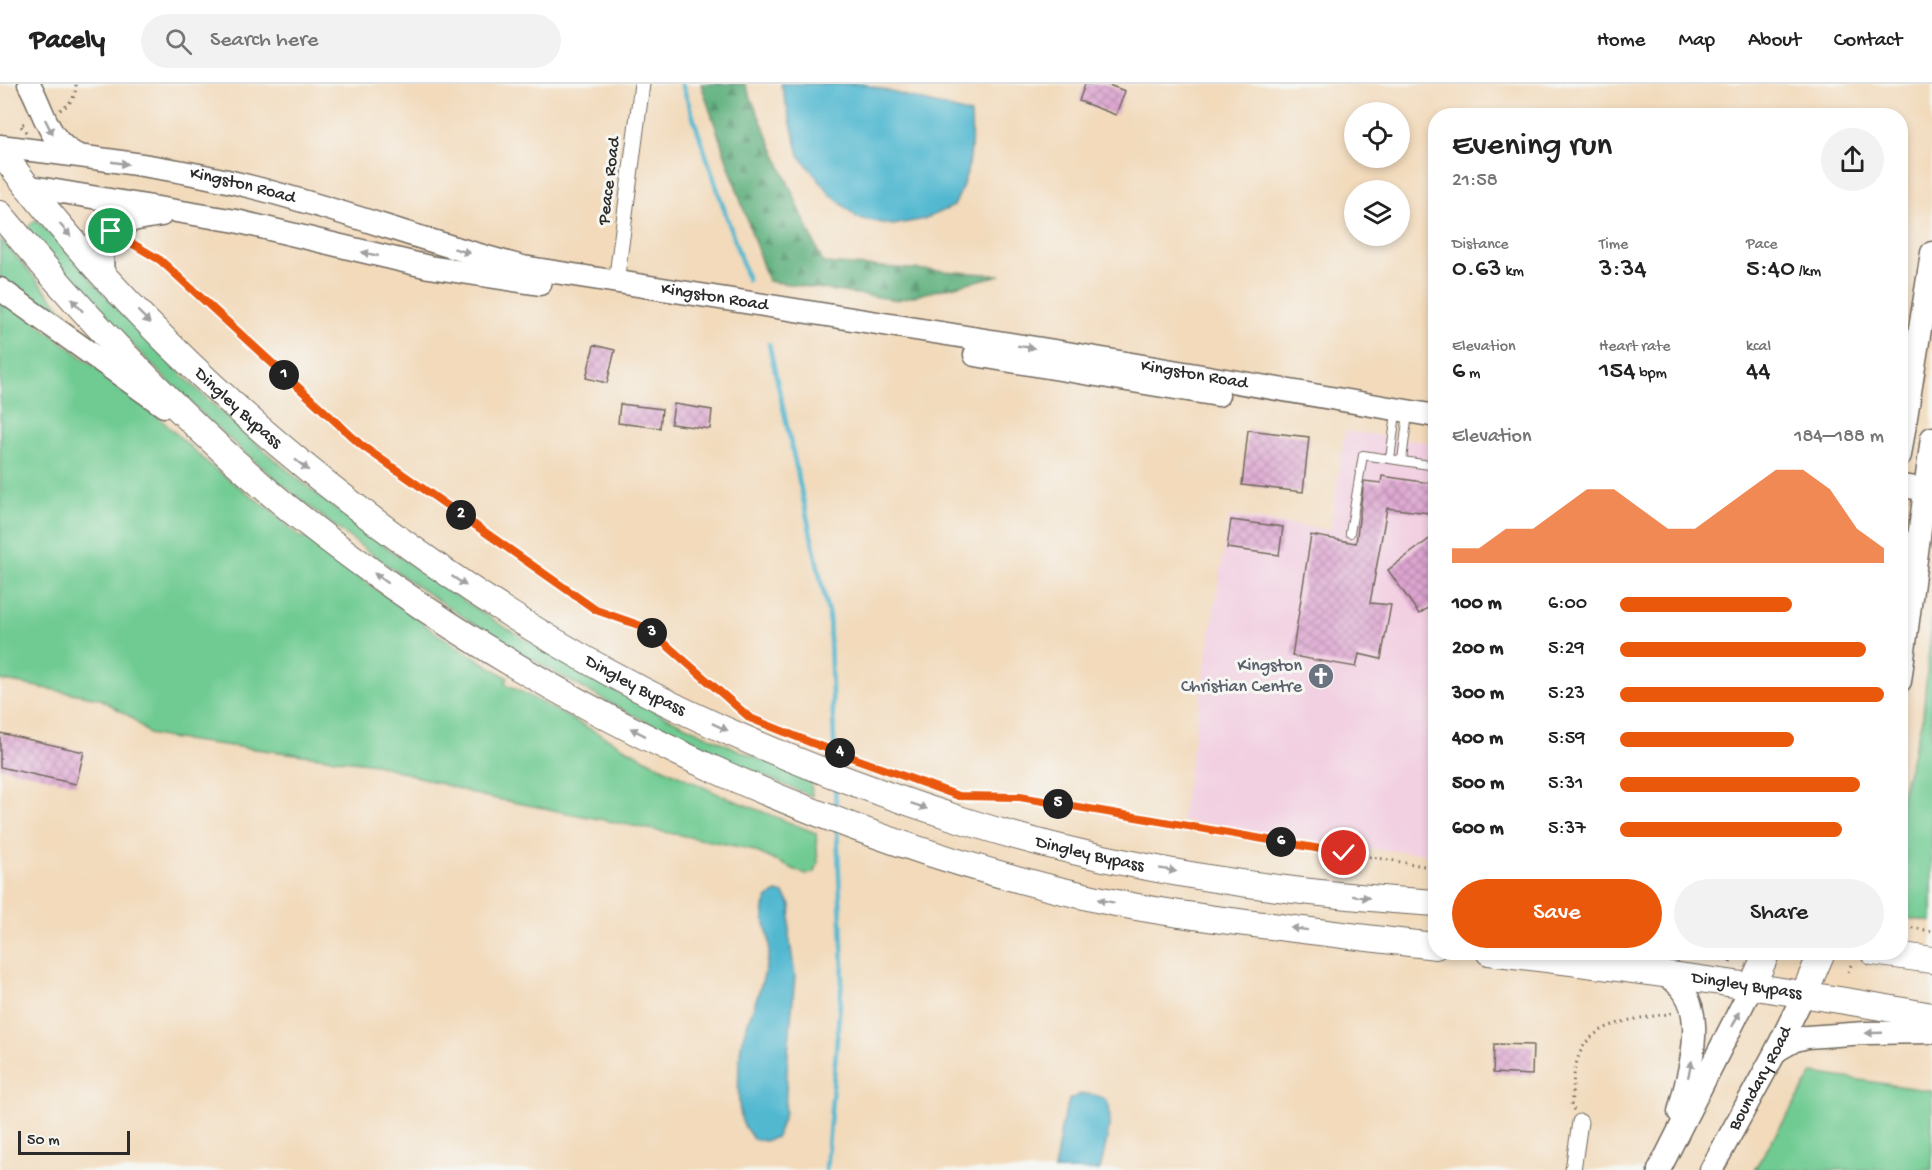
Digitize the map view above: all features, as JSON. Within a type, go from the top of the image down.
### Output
[{"type":"highway","name":"Dingley Bypass","points":[[0,151],[26,186],[103,275],[209,382],[287,452],[373,521],[418,553],[517,619],[610,673],[730,732],[813,755],[864,787],[976,825],[1036,842],[1136,864],[1243,883],[1428,902]]},
{"type":"highway","name":"Kingston Road","points":[[0,182],[26,186]]},
{"type":"highway","points":[[0,214],[58,284],[111,342],[261,485],[340,549],[454,629],[580,703],[680,754],[806,809],[988,871],[1094,898],[1144,908],[1428,945]]},
{"type":"highway","name":"Dingley Bypass","points":[[1555,960],[1721,981],[1932,1016]]},
{"type":"highway","points":[[1752,986],[1763,960]]},
{"type":"highway","name":"Boundary Road","points":[[1804,994],[1819,960]]},
{"type":"main road","points":[[29,84],[56,140],[67,150],[83,157]]},
{"type":"main road","name":"Kingston Road","points":[[0,146],[83,157],[253,187],[469,253],[615,290]]},
{"type":"main road","name":"Kingston Road","points":[[26,186],[244,223],[429,267],[615,290],[1135,382],[1402,417],[1428,416]]},
{"type":"main road","points":[[253,187],[305,213],[426,254],[429,256],[429,267]]},
{"type":"main road","points":[[103,275],[102,250],[111,231],[119,224],[134,219],[181,212]]},
{"type":"main road","points":[[1908,408],[1925,345],[1932,253]]},
{"type":"main road","points":[[0,289],[80,344],[223,450]]},
{"type":"main road","name":"Kingston Road","points":[[1402,417],[1428,426]]},
{"type":"main road","points":[[1908,631],[1918,518],[1928,489],[1932,438]]},
{"type":"main road","points":[[1908,487],[1928,489]]},
{"type":"main road","points":[[1913,572],[1920,562],[1932,553]]},
{"type":"main road","points":[[1655,972],[1679,984],[1687,996],[1692,1010],[1694,1031],[1694,1053],[1671,1146]]},
{"type":"main road","points":[[1659,1170],[1752,986]]},
{"type":"main road","name":"Boundary Road","points":[[1711,1170],[1776,1051],[1804,994]]},
{"type":"main road","points":[[1776,1051],[1795,1040],[1807,1037],[1880,1032],[1932,1032]]},
{"type":"street","name":"Peace Road","points":[[615,290],[642,84]]},
{"type":"street","points":[[1573,1170],[1580,1122]]},
{"type":"lane","points":[[1390,459],[1402,417]]},
{"type":"lane","points":[[1401,460],[1402,417]]},
{"type":"lane","points":[[1350,533],[1363,455],[1428,465]]},
{"type":"path","points":[[40,151],[20,125],[67,105],[74,95],[76,84]]},
{"type":"path","points":[[111,231],[160,260],[361,445],[596,610],[647,628],[750,718],[813,755],[864,762],[959,796],[1020,797],[1428,867]]},
{"type":"path","points":[[1908,927],[1932,931]]},
{"type":"path","points":[[1721,981],[1731,960]]},
{"type":"path","points":[[1848,972],[1851,965]]},
{"type":"path","points":[[1580,1122],[1571,1106],[1574,1076],[1579,1054],[1593,1037],[1613,1024],[1692,1010]]},
{"type":"shaded area","name":"Kingston Christian Centre","points":[[1345,431],[1428,442],[1428,853],[1366,849],[1181,821],[1229,516],[1330,530]]},
{"type":"green space","points":[[701,84],[745,84],[823,263],[1001,275],[897,300],[768,281]]},
{"type":"green space","points":[[36,220],[183,376],[278,462],[374,538],[476,609],[581,672],[678,722],[811,781],[812,796],[723,758],[635,716],[467,619],[386,565],[309,506],[235,444],[164,377],[94,304],[27,228]]},
{"type":"green space","points":[[0,238],[78,328],[77,333],[0,279]]},
{"type":"green space","points":[[0,295],[143,403],[212,467],[272,511],[301,538],[304,537],[439,635],[508,678],[505,683],[655,764],[718,794],[816,833],[818,863],[815,872],[806,875],[750,849],[482,796],[376,764],[149,734],[131,717],[99,698],[0,680]]},
{"type":"green space","points":[[1932,615],[1932,922],[1908,918],[1908,771],[1923,716]]},
{"type":"green space","points":[[1813,1073],[1932,1091],[1932,1170],[1754,1170]]},
{"type":"water","points":[[781,84],[863,84],[971,114],[969,162],[964,183],[954,206],[925,219],[893,225],[858,218],[830,194],[799,155]]},
{"type":"water","points":[[777,892],[784,894],[791,905],[789,935],[795,976],[785,1112],[777,1137],[765,1141],[753,1139],[743,1124],[739,1105],[739,1068],[743,1037],[769,954],[764,907],[770,896]]},
{"type":"water","points":[[1081,1094],[1105,1099],[1110,1112],[1100,1170],[1054,1170],[1062,1125],[1070,1099]]},
{"type":"building","points":[[1085,84],[1106,84],[1125,91],[1116,115],[1079,101]]},
{"type":"building","points":[[594,345],[615,350],[607,383],[586,378]]},
{"type":"building","points":[[620,404],[662,409],[660,428],[618,423]]},
{"type":"building","points":[[674,404],[712,410],[710,429],[671,424]]},
{"type":"building","points":[[1248,430],[1309,437],[1303,492],[1242,485]]},
{"type":"building","points":[[1382,476],[1428,483],[1428,513],[1387,508],[1370,603],[1391,605],[1381,659],[1359,654],[1356,667],[1292,656],[1311,535],[1356,543],[1364,481],[1381,483]]},
{"type":"building","points":[[1231,520],[1283,527],[1279,555],[1227,548]]},
{"type":"building","points":[[1428,540],[1428,608],[1419,614],[1388,570]]},
{"type":"building","points":[[0,733],[84,752],[76,784],[0,767]]},
{"type":"building","points":[[1494,1044],[1533,1045],[1532,1075],[1493,1073]]},
{"type":"waterway","points":[[682,84],[748,280]]},
{"type":"waterway","points":[[769,344],[829,617],[835,766]]},
{"type":"waterway","points":[[835,784],[836,811]]},
{"type":"waterway","points":[[826,1170],[843,967],[837,829]]},
{"type":"place","name":"Kingston Christian Centre","points":[[1321,676]]},
{"type":"route","points":[[111,231],[160,260],[361,445],[596,610],[647,628],[750,718],[959,796],[1020,797],[1344,853]]}]
